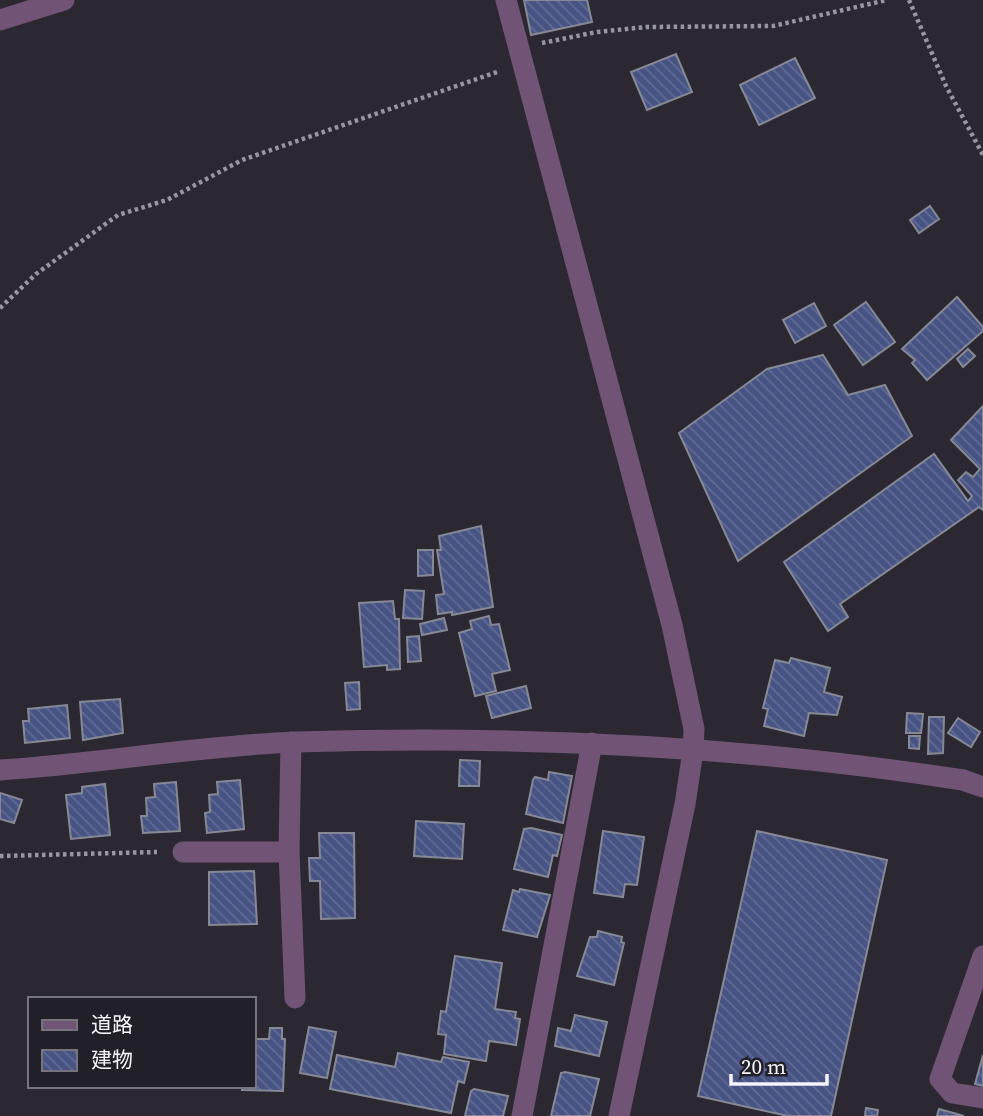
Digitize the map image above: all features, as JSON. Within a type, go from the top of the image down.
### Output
[{"type":"street","points":[[0,20],[64,0]]},
{"type":"street","points":[[506,0],[672,625],[694,729],[685,804],[619,1116]]},
{"type":"street","points":[[0,770],[292,743],[420,740],[592,743],[838,761],[963,780],[983,787]]},
{"type":"street","points":[[292,743],[289,852],[295,998]]},
{"type":"street","points":[[522,1116],[592,743]]},
{"type":"street","points":[[183,852],[289,852]]},
{"type":"street","points":[[983,956],[940,1079],[952,1093],[983,1098]]},
{"type":"path","points":[[0,308],[36,274],[118,215],[167,201],[243,160],[519,56],[597,32],[646,27],[773,26],[887,0]]},
{"type":"path","points":[[909,0],[946,86],[983,155]]},
{"type":"path","points":[[0,856],[183,852]]},
{"type":"building","points":[[524,0],[587,0],[592,22],[531,35]]},
{"type":"building","points":[[676,54],[692,92],[647,110],[631,72]]},
{"type":"building","points":[[795,58],[815,98],[759,125],[740,85]]},
{"type":"building","points":[[930,206],[939,219],[919,233],[910,220]]},
{"type":"building","points":[[957,297],[983,327],[983,331],[927,380],[912,363],[915,360],[902,349]]},
{"type":"building","points":[[866,302],[895,342],[863,365],[834,325]]},
{"type":"building","points":[[814,303],[826,326],[795,343],[783,320]]},
{"type":"building","points":[[968,349],[975,356],[963,367],[957,359]]},
{"type":"building","points":[[823,355],[848,395],[885,385],[912,436],[738,561],[679,433],[767,369]]},
{"type":"building","points":[[983,406],[983,510],[979,507],[840,604],[848,617],[828,631],[784,562],[934,454],[968,501],[972,496],[958,480],[966,472],[973,477],[980,469],[951,440]]},
{"type":"building","points":[[481,526],[493,607],[452,615],[452,612],[438,614],[436,595],[444,594],[437,550],[441,550],[439,536]]},
{"type":"building","points":[[418,550],[433,550],[433,575],[418,576]]},
{"type":"building","points":[[405,590],[424,591],[422,619],[403,618]]},
{"type":"building","points":[[393,601],[395,619],[399,619],[400,669],[387,670],[387,665],[364,667],[359,603]]},
{"type":"building","points":[[489,616],[491,625],[499,624],[510,670],[492,674],[496,691],[475,696],[459,633],[472,629],[470,621]]},
{"type":"building","points":[[444,618],[447,630],[422,635],[420,624]]},
{"type":"building","points":[[419,636],[421,661],[408,662],[407,637]]},
{"type":"building","points":[[791,658],[830,668],[824,692],[842,697],[837,715],[809,713],[804,736],[764,726],[768,709],[763,708],[775,660],[789,663]]},
{"type":"building","points":[[359,682],[360,709],[347,710],[345,683]]},
{"type":"building","points":[[526,686],[531,708],[492,718],[486,696]]},
{"type":"building","points":[[120,699],[123,733],[83,740],[80,702]]},
{"type":"building","points":[[67,705],[70,738],[25,743],[23,721],[29,721],[28,709]]},
{"type":"building","points":[[907,713],[923,714],[921,733],[906,733]]},
{"type":"building","points":[[929,717],[944,717],[943,753],[928,754]]},
{"type":"building","points":[[958,718],[980,732],[971,747],[948,733]]},
{"type":"building","points":[[909,736],[920,736],[919,749],[909,748]]},
{"type":"building","points":[[460,760],[480,761],[479,786],[459,786]]},
{"type":"building","points":[[549,772],[572,776],[563,823],[526,814],[533,780],[535,777],[548,780]]},
{"type":"building","points":[[240,780],[244,829],[207,833],[205,813],[210,812],[209,795],[218,794],[217,782]]},
{"type":"building","points":[[176,782],[180,831],[143,833],[141,816],[147,816],[146,798],[155,797],[154,784]]},
{"type":"building","points":[[105,784],[110,835],[71,839],[66,795],[82,793],[82,787]]},
{"type":"building","points":[[0,793],[22,800],[14,823],[0,819]]},
{"type":"building","points":[[416,821],[464,824],[462,859],[414,856]]},
{"type":"building","points":[[524,829],[562,835],[557,856],[553,855],[548,877],[514,869]]},
{"type":"building","points":[[603,831],[644,837],[637,885],[625,884],[623,897],[594,893]]},
{"type":"building","points":[[757,831],[887,860],[831,1116],[788,1116],[698,1096]]},
{"type":"building","points":[[319,833],[354,833],[355,918],[321,919],[320,881],[310,881],[309,858],[320,858]]},
{"type":"building","points":[[254,871],[257,924],[209,925],[209,872]]},
{"type":"building","points":[[520,889],[550,895],[537,937],[503,930],[513,890],[519,892]]},
{"type":"building","points":[[598,931],[622,937],[621,942],[624,943],[614,985],[577,976],[590,937],[597,937]]},
{"type":"building","points":[[455,956],[502,963],[495,1009],[516,1012],[515,1018],[520,1019],[516,1045],[489,1041],[486,1061],[444,1054],[446,1035],[438,1034],[441,1011],[446,1012]]},
{"type":"building","points":[[575,1015],[607,1022],[599,1056],[555,1046],[558,1028],[571,1031]]},
{"type":"building","points":[[309,1027],[336,1032],[327,1078],[300,1073]]},
{"type":"building","points":[[270,1028],[282,1028],[282,1039],[285,1039],[283,1091],[242,1090],[256,1088],[256,1039],[269,1039]]},
{"type":"building","points":[[398,1053],[441,1062],[443,1057],[469,1062],[464,1083],[458,1081],[451,1113],[330,1089],[337,1055],[395,1067]]},
{"type":"building","points":[[983,1055],[983,1086],[975,1084]]},
{"type":"building","points":[[561,1073],[599,1079],[590,1116],[551,1116]]},
{"type":"building","points":[[474,1089],[508,1096],[503,1116],[465,1116],[471,1091]]},
{"type":"building","points":[[866,1108],[878,1110],[877,1116],[865,1116]]},
{"type":"building","points":[[939,1109],[964,1116],[937,1116]]}]
